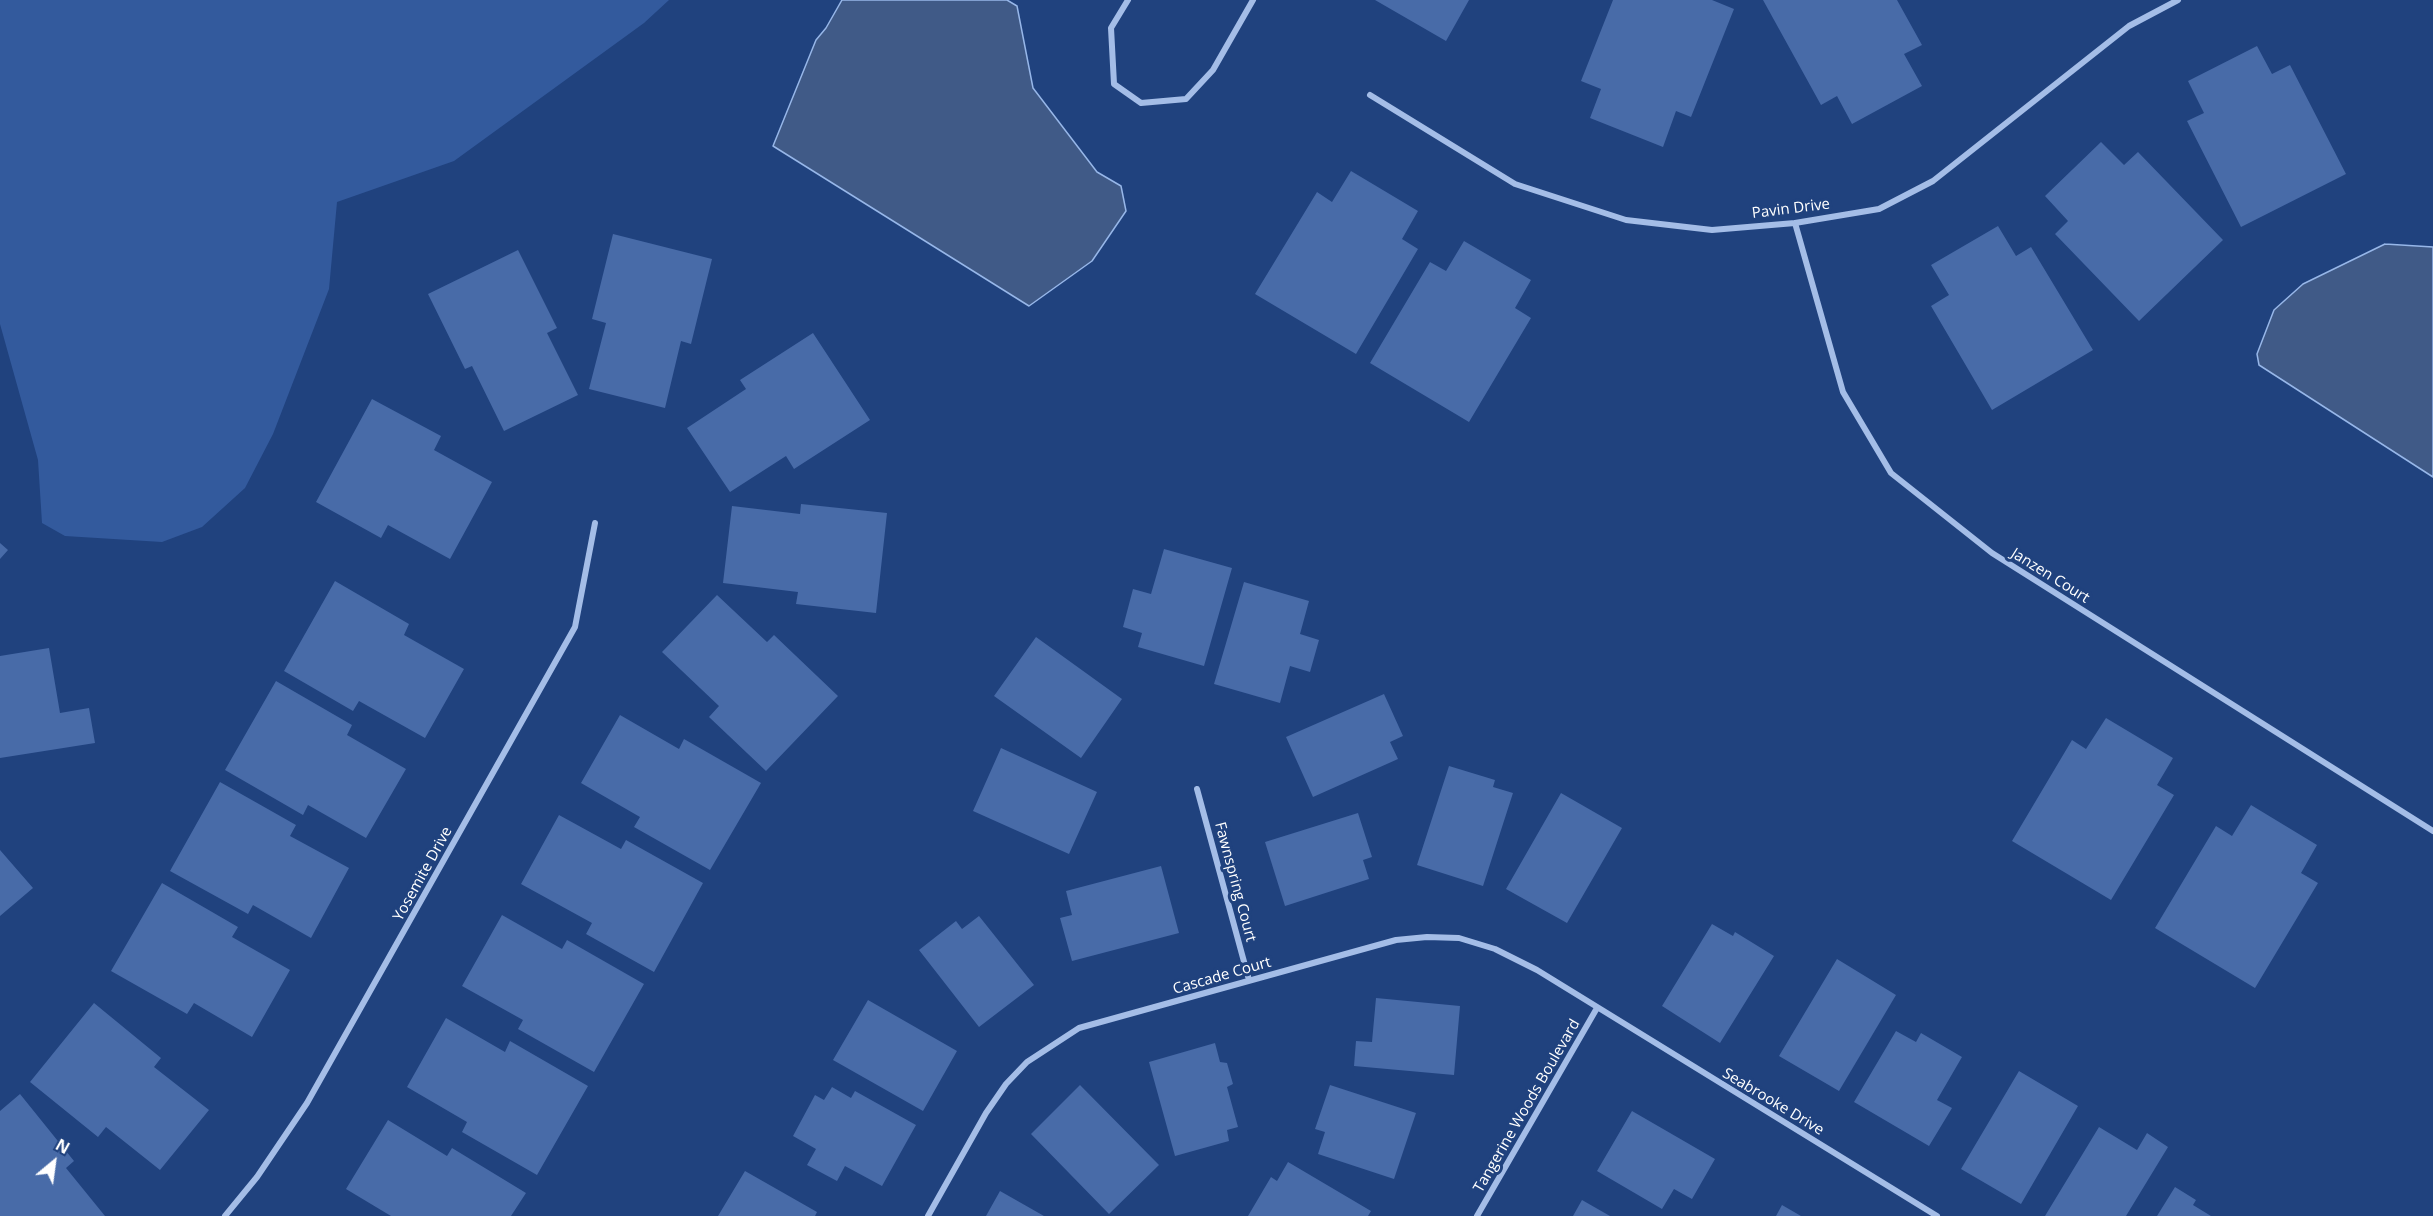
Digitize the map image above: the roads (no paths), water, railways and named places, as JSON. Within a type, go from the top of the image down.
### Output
[{"type":"street","points":[[1128,0],[1111,28],[1114,84],[1141,103],[1186,99],[1213,70],[1253,0]]},
{"type":"street","name":"Pavin Drive","points":[[1370,95],[1515,184],[1626,220],[1712,230],[1795,223],[1879,209],[1933,181],[2129,26],[2178,0]]},
{"type":"street","name":"Janzen Court","points":[[1795,223],[1843,392],[1891,473],[1992,553],[2433,831]]},
{"type":"street","name":"Yosemite Drive","points":[[225,1216],[257,1177],[307,1103],[575,627],[595,523]]},
{"type":"street","name":"Fawnspring Court","points":[[1197,789],[1249,981]]},
{"type":"street","name":"Cascade Court","points":[[928,1216],[986,1113],[1006,1084],[1028,1062],[1079,1028],[1396,940],[1427,936],[1459,938],[1496,949],[1537,970],[1597,1008]]},
{"type":"street","name":"Tangerine Woods Boulevard","points":[[1477,1216],[1597,1008]]},
{"type":"street","name":"Seabrooke Drive","points":[[1597,1008],[1937,1216]]}]
